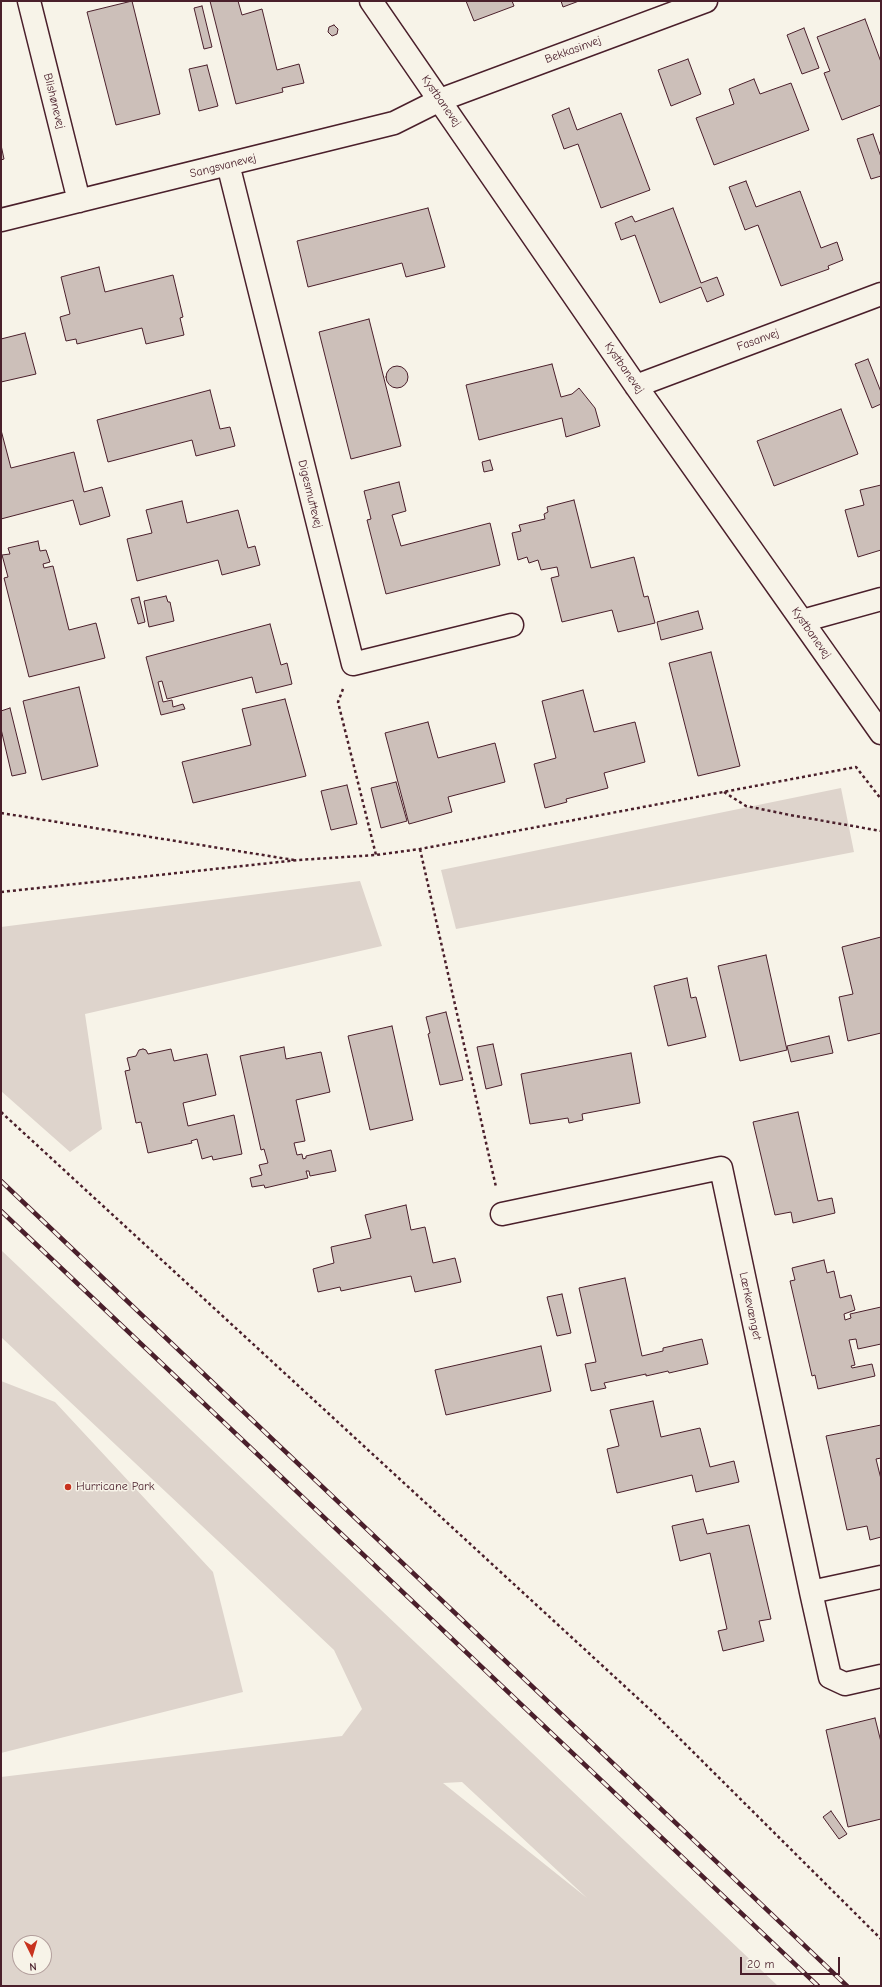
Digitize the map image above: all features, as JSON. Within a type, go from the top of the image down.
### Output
[{"type":"street","name":"Blishønevej","points":[[29,1],[79,201]]},
{"type":"street","name":"Kystbanevej","points":[[371,1],[636,386],[881,733]]},
{"type":"street","name":"Bekkasinvej","points":[[440,100],[706,1]]},
{"type":"street","name":"Sangsvanevej","points":[[1,220],[394,124],[440,100]]},
{"type":"street","name":"Digesmuttevej","points":[[228,164],[353,664]]},
{"type":"street","name":"Fasanvej","points":[[636,386],[881,294]]},
{"type":"street","points":[[802,621],[881,599]]},
{"type":"street","points":[[353,664],[512,625]]},
{"type":"street","name":"Lærkevænget","points":[[502,1214],[721,1168],[811,1592]]},
{"type":"street","points":[[881,1577],[811,1592],[830,1677],[845,1684],[881,1676]]},
{"type":"path","points":[[353,664],[338,702],[376,855]]},
{"type":"path","points":[[1,892],[298,860],[376,855],[420,849],[856,767],[881,799]]},
{"type":"path","points":[[723,792],[746,806],[881,831]]},
{"type":"path","points":[[1,813],[298,860]]},
{"type":"path","points":[[420,849],[502,1214]]},
{"type":"path","points":[[1,1112],[656,1715],[881,1939]]},
{"type":"shaded area","points":[[841,788],[854,852],[456,929],[441,870]]},
{"type":"shaded area","points":[[360,881],[382,946],[85,1014],[102,1129],[70,1152],[1,1091],[1,927]]},
{"type":"shaded area","points":[[1,1250],[778,1986],[1,1986],[1,1777],[342,1736],[362,1709],[334,1650],[1,1337]],"holes":[[[462,1782],[587,1898],[443,1783]]]},
{"type":"shaded area","name":"Hurricane Park","points":[[1,1381],[55,1402],[213,1572],[243,1692],[1,1753]]},
{"type":"building","points":[[132,1],[160,114],[116,125],[87,12]]},
{"type":"building","points":[[210,1],[238,1],[242,15],[262,9],[277,70],[299,64],[304,83],[282,88],[283,92],[236,104]]},
{"type":"building","points":[[466,1],[512,1],[514,6],[474,21]]},
{"type":"building","points":[[561,1],[579,1],[563,7]]},
{"type":"building","points":[[202,6],[212,47],[204,49],[194,8]]},
{"type":"building","points":[[865,19],[881,62],[881,105],[842,120],[824,73],[830,71],[817,37]]},
{"type":"building","points":[[334,25],[338,29],[337,34],[332,36],[328,32],[329,27]]},
{"type":"building","points":[[804,28],[819,68],[802,74],[787,35]]},
{"type":"building","points":[[688,59],[701,94],[671,106],[658,70]]},
{"type":"building","points":[[207,65],[218,106],[199,111],[189,69]]},
{"type":"building","points":[[754,79],[760,94],[791,83],[809,130],[714,165],[696,118],[734,104],[729,89]]},
{"type":"building","points":[[569,108],[577,130],[621,113],[650,190],[601,208],[578,144],[564,149],[552,115]]},
{"type":"building","points":[[873,134],[881,157],[881,176],[871,179],[857,139]]},
{"type":"building","points":[[1,145],[4,159],[1,160]]},
{"type":"building","points":[[746,181],[756,207],[800,191],[821,248],[837,242],[843,260],[828,266],[829,269],[781,286],[758,225],[745,230],[729,187]]},
{"type":"building","points":[[428,208],[445,267],[406,277],[402,263],[308,287],[297,241]]},
{"type":"building","points":[[673,208],[701,283],[717,277],[724,295],[707,302],[701,287],[660,303],[635,235],[621,240],[615,223],[632,216],[635,222]]},
{"type":"building","points":[[99,267],[105,292],[173,275],[183,317],[180,318],[184,335],[146,344],[142,328],[77,344],[76,339],[66,341],[60,317],[70,314],[61,277]]},
{"type":"building","points":[[369,319],[401,446],[351,459],[319,332]]},
{"type":"building","points":[[25,333],[36,374],[1,382],[1,339]]},
{"type":"building","points":[[868,359],[881,392],[881,404],[872,408],[855,364]]},
{"type":"building","points":[[552,364],[561,397],[572,394],[579,388],[595,408],[600,426],[566,437],[562,418],[479,440],[466,385]]},
{"type":"building","points":[[393,366],[401,366],[408,373],[408,381],[401,388],[393,388],[386,381],[386,373]]},
{"type":"building","points":[[210,390],[220,429],[230,427],[235,446],[196,456],[192,440],[108,462],[97,420]]},
{"type":"building","points":[[841,409],[858,454],[774,486],[757,441]]},
{"type":"building","points":[[1,430],[11,468],[74,452],[84,492],[102,487],[110,516],[80,525],[73,500],[1,519]]},
{"type":"building","points":[[490,460],[493,470],[484,472],[482,462]]},
{"type":"building","points":[[399,482],[406,511],[392,515],[401,546],[490,523],[500,565],[386,594],[367,520],[371,519],[364,491]]},
{"type":"building","points":[[881,485],[881,550],[858,557],[845,510],[864,505],[860,490]]},
{"type":"building","points":[[574,500],[591,568],[634,557],[644,597],[648,596],[655,623],[618,632],[612,610],[562,622],[551,578],[559,576],[557,567],[541,570],[538,560],[529,563],[527,557],[518,560],[512,533],[521,531],[519,525],[545,519],[544,514],[548,512],[547,507]]},
{"type":"building","points":[[182,501],[187,523],[238,510],[248,548],[255,546],[260,565],[222,575],[218,560],[137,581],[127,539],[152,533],[146,510]]},
{"type":"building","points":[[38,541],[40,551],[46,550],[50,562],[43,564],[44,568],[53,566],[69,630],[96,623],[105,658],[29,677],[4,578],[8,577],[2,555],[10,554],[8,548]]},
{"type":"building","points":[[166,596],[168,602],[170,602],[174,621],[149,627],[144,601]]},
{"type":"building","points":[[139,597],[145,622],[138,624],[131,599]]},
{"type":"building","points":[[698,611],[703,629],[661,640],[657,622]]},
{"type":"building","points":[[270,624],[281,665],[287,663],[292,684],[256,693],[252,677],[167,699],[162,681],[158,682],[163,702],[172,700],[173,707],[183,704],[185,709],[161,715],[146,657]]},
{"type":"building","points":[[711,652],[740,766],[698,776],[669,663]]},
{"type":"building","points":[[79,687],[98,766],[42,780],[23,701]]},
{"type":"building","points":[[583,690],[594,732],[635,722],[645,762],[604,773],[608,788],[566,799],[567,802],[545,808],[534,764],[556,758],[542,701]]},
{"type":"building","points":[[285,699],[306,776],[193,803],[182,762],[251,745],[242,709]]},
{"type":"building","points":[[10,708],[26,773],[12,776],[1,729],[1,711]]},
{"type":"building","points":[[428,722],[438,758],[495,743],[505,782],[448,797],[452,812],[409,824],[385,733]]},
{"type":"building","points":[[396,782],[407,821],[381,828],[371,788]]},
{"type":"building","points":[[347,785],[357,824],[331,830],[321,791]]},
{"type":"building","points":[[881,937],[881,1033],[848,1041],[839,997],[853,994],[842,947]]},
{"type":"building","points":[[766,955],[787,1050],[740,1061],[718,966]]},
{"type":"building","points":[[687,978],[691,998],[696,997],[706,1037],[668,1046],[654,986]]},
{"type":"building","points":[[446,1012],[463,1080],[440,1085],[428,1034],[430,1033],[426,1017]]},
{"type":"building","points":[[392,1026],[413,1120],[370,1130],[348,1036]]},
{"type":"building","points":[[829,1036],[833,1053],[791,1062],[787,1046]]},
{"type":"building","points":[[493,1044],[502,1085],[486,1089],[477,1047]]},
{"type":"building","points":[[284,1047],[286,1059],[321,1052],[330,1092],[296,1100],[305,1141],[294,1143],[297,1155],[302,1154],[303,1159],[306,1158],[306,1156],[331,1150],[336,1171],[310,1176],[309,1171],[306,1171],[308,1178],[265,1188],[264,1185],[252,1187],[250,1178],[262,1175],[259,1165],[268,1163],[264,1149],[261,1150],[240,1056]]},
{"type":"building","points":[[171,1049],[174,1061],[207,1054],[216,1095],[183,1103],[188,1126],[234,1115],[242,1154],[213,1160],[212,1156],[202,1159],[197,1139],[191,1141],[192,1143],[148,1153],[141,1122],[136,1123],[125,1071],[130,1070],[127,1058],[136,1056],[139,1050],[146,1050],[148,1054]]},
{"type":"building","points":[[631,1053],[640,1103],[582,1114],[583,1120],[569,1123],[568,1118],[530,1124],[521,1074]]},
{"type":"building","points":[[798,1112],[818,1201],[832,1198],[835,1213],[793,1223],[791,1212],[775,1215],[753,1122]]},
{"type":"building","points":[[406,1205],[411,1230],[425,1227],[433,1263],[455,1258],[461,1282],[415,1292],[411,1276],[341,1291],[340,1287],[318,1292],[313,1269],[334,1263],[331,1247],[371,1238],[365,1215]]},
{"type":"building","points":[[824,1260],[827,1273],[834,1271],[840,1298],[851,1295],[855,1310],[844,1314],[845,1320],[851,1318],[850,1314],[881,1307],[881,1344],[858,1349],[856,1339],[849,1340],[855,1365],[851,1366],[852,1368],[872,1364],[875,1376],[818,1389],[815,1375],[812,1376],[790,1281],[795,1280],[792,1268]]},
{"type":"building","points":[[625,1278],[642,1356],[663,1351],[663,1348],[702,1339],[708,1364],[669,1373],[668,1371],[646,1376],[646,1374],[604,1383],[606,1388],[591,1391],[585,1364],[596,1362],[579,1288]]},
{"type":"building","points":[[562,1294],[571,1333],[557,1336],[547,1297]]},
{"type":"building","points":[[541,1346],[551,1391],[446,1415],[435,1370]]},
{"type":"building","points":[[653,1401],[661,1437],[700,1428],[710,1467],[734,1461],[739,1482],[696,1492],[692,1475],[617,1493],[607,1449],[619,1446],[610,1410]]},
{"type":"building","points":[[881,1425],[881,1458],[876,1459],[881,1479],[881,1537],[870,1540],[867,1526],[847,1530],[826,1436]]},
{"type":"building","points":[[703,1519],[707,1534],[749,1525],[771,1619],[759,1621],[764,1641],[723,1651],[718,1631],[727,1629],[710,1553],[680,1561],[672,1526]]},
{"type":"building","points":[[875,1718],[881,1742],[881,1819],[848,1827],[826,1730]]},
{"type":"building","points":[[831,1811],[847,1834],[839,1839],[823,1817]]},
{"type":"railway","points":[[1,1181],[847,1986]]},
{"type":"railway","points":[[1,1211],[818,1986]]},
{"type":"place","name":"Hurricane Park","points":[[68,1487]]}]
